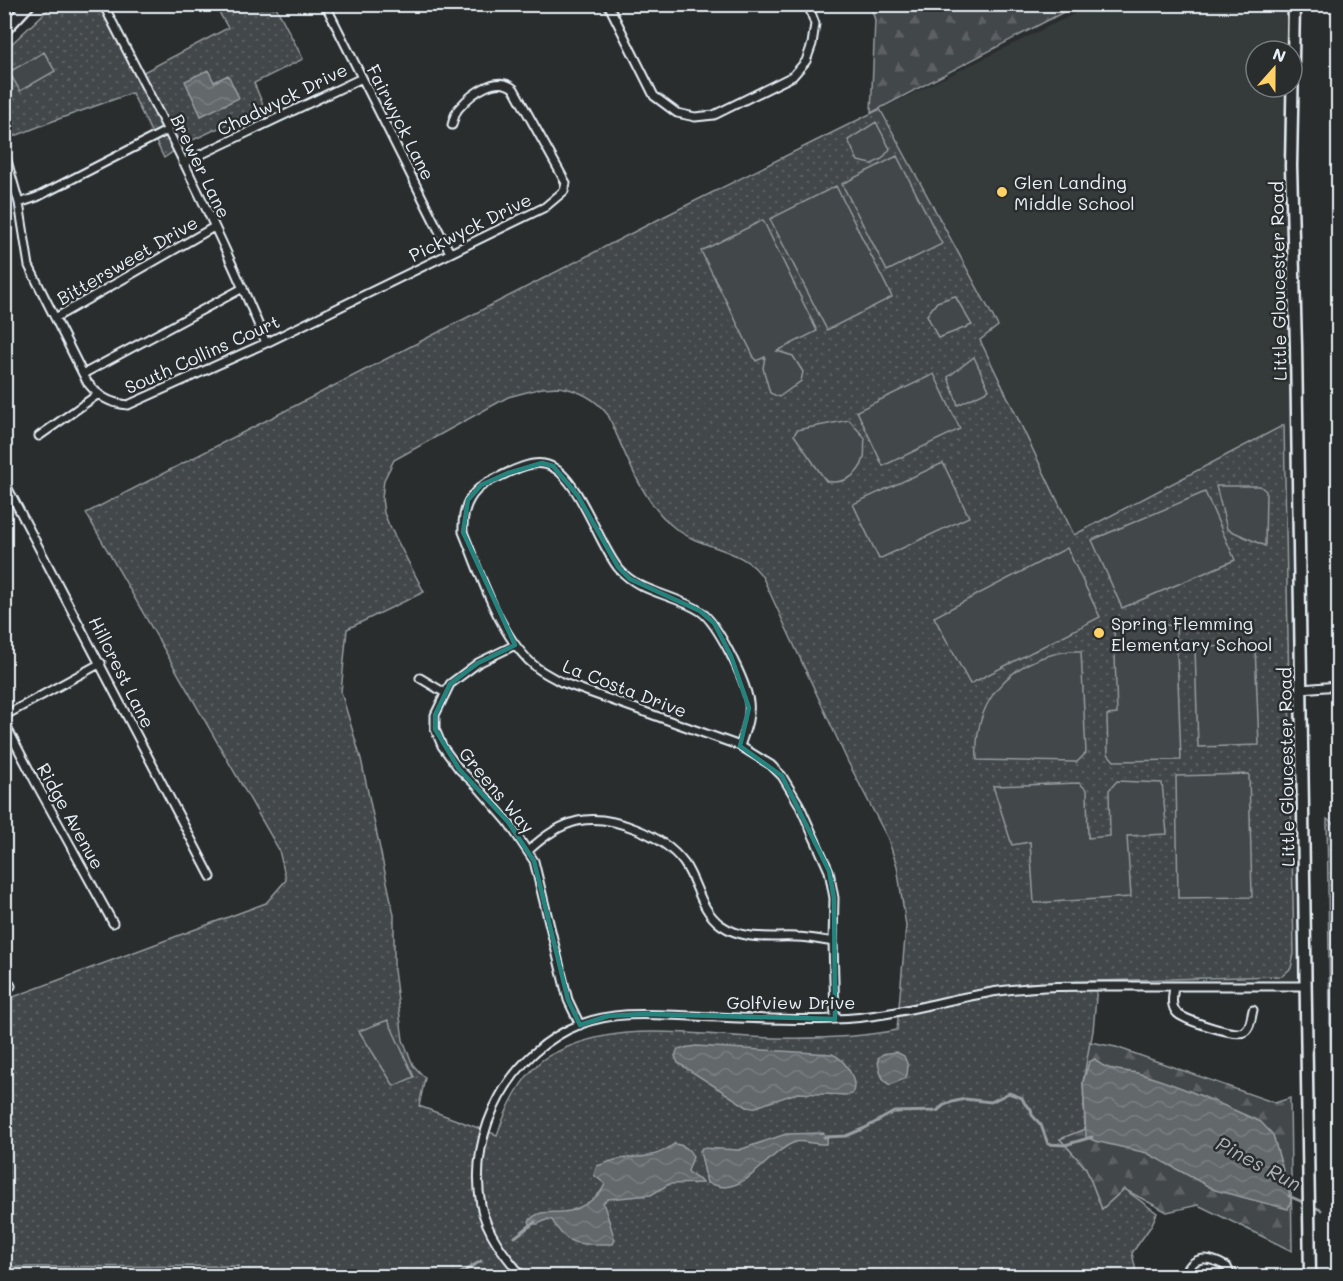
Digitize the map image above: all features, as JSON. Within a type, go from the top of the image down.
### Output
[{"type":"street","points":[[4,30],[28,4]]},
{"type":"street","name":"Brewer Lane","points":[[103,4],[168,130],[243,288],[266,344]]},
{"type":"street","name":"Fairwyck Lane","points":[[326,4],[450,253]]},
{"type":"street","points":[[608,4],[654,96],[676,112],[695,117],[714,114],[793,76],[806,61],[812,44],[815,24],[808,4]]},
{"type":"street","name":"Little Gloucester Road","points":[[1294,4],[1291,166],[1296,346],[1310,1276]]},
{"type":"street","name":"Chadwyck Drive","points":[[183,163],[362,78]]},
{"type":"street","name":"Pickwyck Drive","points":[[382,286],[545,207],[558,198],[565,186],[566,183],[514,89],[505,82],[496,82],[484,87],[460,107],[452,125]]},
{"type":"street","points":[[20,203],[37,197],[168,130]]},
{"type":"street","points":[[4,150],[20,203],[29,266],[83,374],[97,394],[39,436]]},
{"type":"street","name":"Bittersweet Drive","points":[[55,318],[214,227]]},
{"type":"street","name":"South Collins Court","points":[[97,394],[116,404],[128,405],[266,344],[382,286]]},
{"type":"street","points":[[83,374],[243,288]]},
{"type":"street","name":"La Costa Drive","points":[[740,746],[749,719],[749,700],[731,656],[714,623],[700,611],[630,579],[618,567],[578,496],[563,474],[553,466],[542,463],[507,473],[481,485],[468,500],[463,519],[463,532],[494,607],[515,645],[537,668],[561,682],[740,746],[771,765],[782,776],[799,804],[829,871],[834,898],[835,1019]]},
{"type":"street","name":"Hillcrest Lane","points":[[4,481],[211,877]]},
{"type":"street","name":"Greens Way","points":[[515,645],[478,663],[450,684],[435,714],[435,729],[442,746],[459,769],[508,822],[534,861],[568,1000],[580,1025]]},
{"type":"street","points":[[4,716],[101,663]]},
{"type":"street","points":[[420,678],[445,693]]},
{"type":"street","points":[[1301,689],[1338,686]]},
{"type":"street","name":"Ridge Avenue","points":[[4,722],[113,923]]},
{"type":"street","points":[[528,851],[554,830],[583,820],[601,818],[626,825],[648,834],[669,847],[683,862],[700,899],[713,918],[722,926],[736,933],[757,937],[798,937],[833,942]]},
{"type":"street","points":[[4,973],[11,986]]},
{"type":"street","name":"Golfview Drive","points":[[522,1276],[489,1230],[481,1206],[480,1155],[485,1131],[501,1095],[515,1072],[539,1048],[580,1025],[608,1016],[644,1014],[835,1019],[873,1016],[999,991],[1096,986],[1305,986]]},
{"type":"street","points":[[1174,986],[1172,1001],[1175,1011],[1181,1016],[1204,1025],[1242,1033],[1247,1029],[1253,1010]]},
{"type":"street","points":[[1184,1276],[1196,1260],[1209,1259],[1227,1267],[1231,1276]]},
{"type":"highlighted area","points":[[542,463],[553,466],[578,496],[618,567],[630,579],[700,611],[714,623],[731,656],[749,708],[740,746],[782,776],[829,871],[834,898],[835,1019],[644,1014],[608,1016],[580,1025],[568,1000],[534,861],[508,822],[459,769],[435,729],[435,715],[450,684],[478,663],[515,645],[463,532],[468,500],[481,485],[508,473]]},
{"type":"shaded area","name":"Spring Flemming Elementary School","points":[[1092,5],[1294,5],[1294,39],[1244,39],[1244,99],[1295,99],[1305,986],[1026,989],[1011,896],[667,215]]},
{"type":"green space","points":[[870,4],[1077,5],[871,113],[875,20]]},
{"type":"green space","points":[[53,5],[100,5],[140,74],[228,28],[215,5],[275,5],[303,59],[254,83],[264,107],[184,144],[164,158],[132,93],[5,140],[5,50]]},
{"type":"green space","points":[[44,52],[55,71],[20,91],[9,72]]},
{"type":"green space","points":[[880,109],[998,326],[980,340],[1074,535],[1284,425],[1294,954],[1291,968],[1282,976],[1025,983],[1026,989],[1097,986],[1093,1031],[1084,1078],[1085,1129],[1060,1139],[1086,1168],[1102,1209],[1124,1189],[1157,1213],[1151,1226],[1132,1253],[1137,1276],[239,1276],[238,1266],[5,1267],[5,1000],[266,903],[286,880],[279,850],[86,513],[667,215]],"holes":[[[542,388],[566,388],[592,400],[608,415],[644,491],[664,518],[687,536],[746,561],[763,578],[848,762],[888,839],[897,866],[906,926],[897,1030],[851,1036],[805,1038],[639,1032],[586,1041],[548,1056],[533,1069],[515,1095],[497,1135],[419,1106],[425,1078],[413,1065],[403,1040],[394,970],[394,915],[361,759],[341,692],[347,629],[424,592],[384,513],[382,498],[384,480],[394,460],[508,397]]]},
{"type":"green space","points":[[876,122],[890,149],[882,159],[872,164],[858,161],[848,140]]},
{"type":"green space","points":[[897,156],[942,244],[887,271],[842,184]]},
{"type":"green space","points":[[836,186],[892,297],[827,330],[770,219]]},
{"type":"green space","points":[[763,220],[817,331],[777,351],[793,356],[803,372],[801,381],[779,397],[770,393],[763,368],[765,357],[756,361],[701,251]]},
{"type":"green space","points":[[955,296],[972,325],[938,338],[927,315],[937,302]]},
{"type":"green space","points":[[974,357],[989,390],[958,405],[948,377]]},
{"type":"green space","points":[[934,374],[960,429],[883,466],[857,411]]},
{"type":"green space","points":[[849,420],[865,438],[862,464],[850,478],[838,482],[826,481],[794,435],[797,430]]},
{"type":"green space","points":[[943,463],[969,517],[879,559],[853,504]]},
{"type":"green space","points":[[1216,486],[1260,486],[1266,491],[1265,546],[1227,529]]},
{"type":"green space","points":[[1205,492],[1235,560],[1122,608],[1092,540]]},
{"type":"green space","points":[[1067,548],[1100,617],[970,684],[934,617]]},
{"type":"green space","points":[[1176,625],[1181,760],[1114,761],[1108,754],[1107,715],[1117,714],[1114,626]]},
{"type":"green space","points":[[1255,646],[1259,745],[1198,747],[1195,647]]},
{"type":"green space","points":[[1081,651],[1086,753],[1077,762],[977,760],[977,738],[982,718],[989,701],[1000,686],[1030,663],[1049,655]]},
{"type":"green space","points":[[1249,774],[1252,897],[1178,898],[1176,776]]},
{"type":"green space","points":[[1117,781],[1162,783],[1167,834],[1127,836],[1131,897],[1034,903],[1030,842],[1012,845],[993,786],[1079,783],[1087,790],[1088,838],[1110,836],[1109,790]]},
{"type":"green space","points":[[1327,819],[1338,827],[1338,1086],[1331,1087]]},
{"type":"green space","points":[[388,1020],[414,1077],[394,1086],[359,1031]]},
{"type":"green space","points":[[1090,1042],[1116,1047],[1275,1103],[1290,1098],[1292,1251],[1198,1205],[1167,1212],[1124,1189],[1102,1209],[1086,1168],[1060,1139],[1085,1129],[1083,1082]]},
{"type":"green space","points":[[1338,1086],[1338,1140],[1332,1140],[1331,1087]]},
{"type":"water","points":[[208,70],[214,82],[228,75],[239,98],[201,116],[185,81]]},
{"type":"water","points":[[696,1046],[832,1054],[846,1065],[854,1083],[854,1089],[852,1094],[848,1095],[797,1093],[753,1108],[747,1107],[678,1063],[675,1056],[678,1049]]},
{"type":"water","points":[[896,1052],[904,1056],[908,1072],[906,1078],[890,1085],[884,1080],[878,1058],[883,1054]]},
{"type":"water","points":[[1095,1059],[1103,1066],[1153,1078],[1261,1122],[1273,1135],[1290,1195],[1288,1209],[1215,1190],[1147,1153],[1086,1137],[1083,1082],[1089,1062]]},
{"type":"water","points":[[823,1133],[828,1137],[826,1144],[795,1142],[735,1185],[723,1187],[707,1183],[700,1151],[702,1148],[739,1150],[786,1134]]},
{"type":"water","points":[[674,1144],[690,1151],[693,1157],[688,1171],[702,1183],[669,1184],[651,1195],[608,1199],[603,1203],[615,1240],[613,1244],[585,1244],[571,1241],[558,1230],[552,1220],[548,1219],[538,1224],[530,1224],[529,1221],[539,1214],[567,1212],[588,1203],[605,1184],[594,1175],[597,1166],[617,1160],[654,1155]]},
{"type":"waterway","name":"Pines Run","points":[[824,1137],[846,1136],[894,1112],[937,1111],[952,1102],[965,1099],[991,1102],[1009,1093],[1022,1098],[1031,1109],[1032,1115],[1041,1125],[1048,1144],[1065,1145],[1092,1137]]},
{"type":"waterway","name":"Pines Run","points":[[1289,1196],[1321,1210]]},
{"type":"waterway","name":"Pines Run","points":[[515,1237],[535,1222]]},
{"type":"waterway","name":"Pines Run","points":[[456,1276],[481,1261]]},
{"type":"place","name":"Glen Landing Middle School","points":[[1002,192]]},
{"type":"place","name":"Spring Flemming Elementary School","points":[[1099,633]]}]
